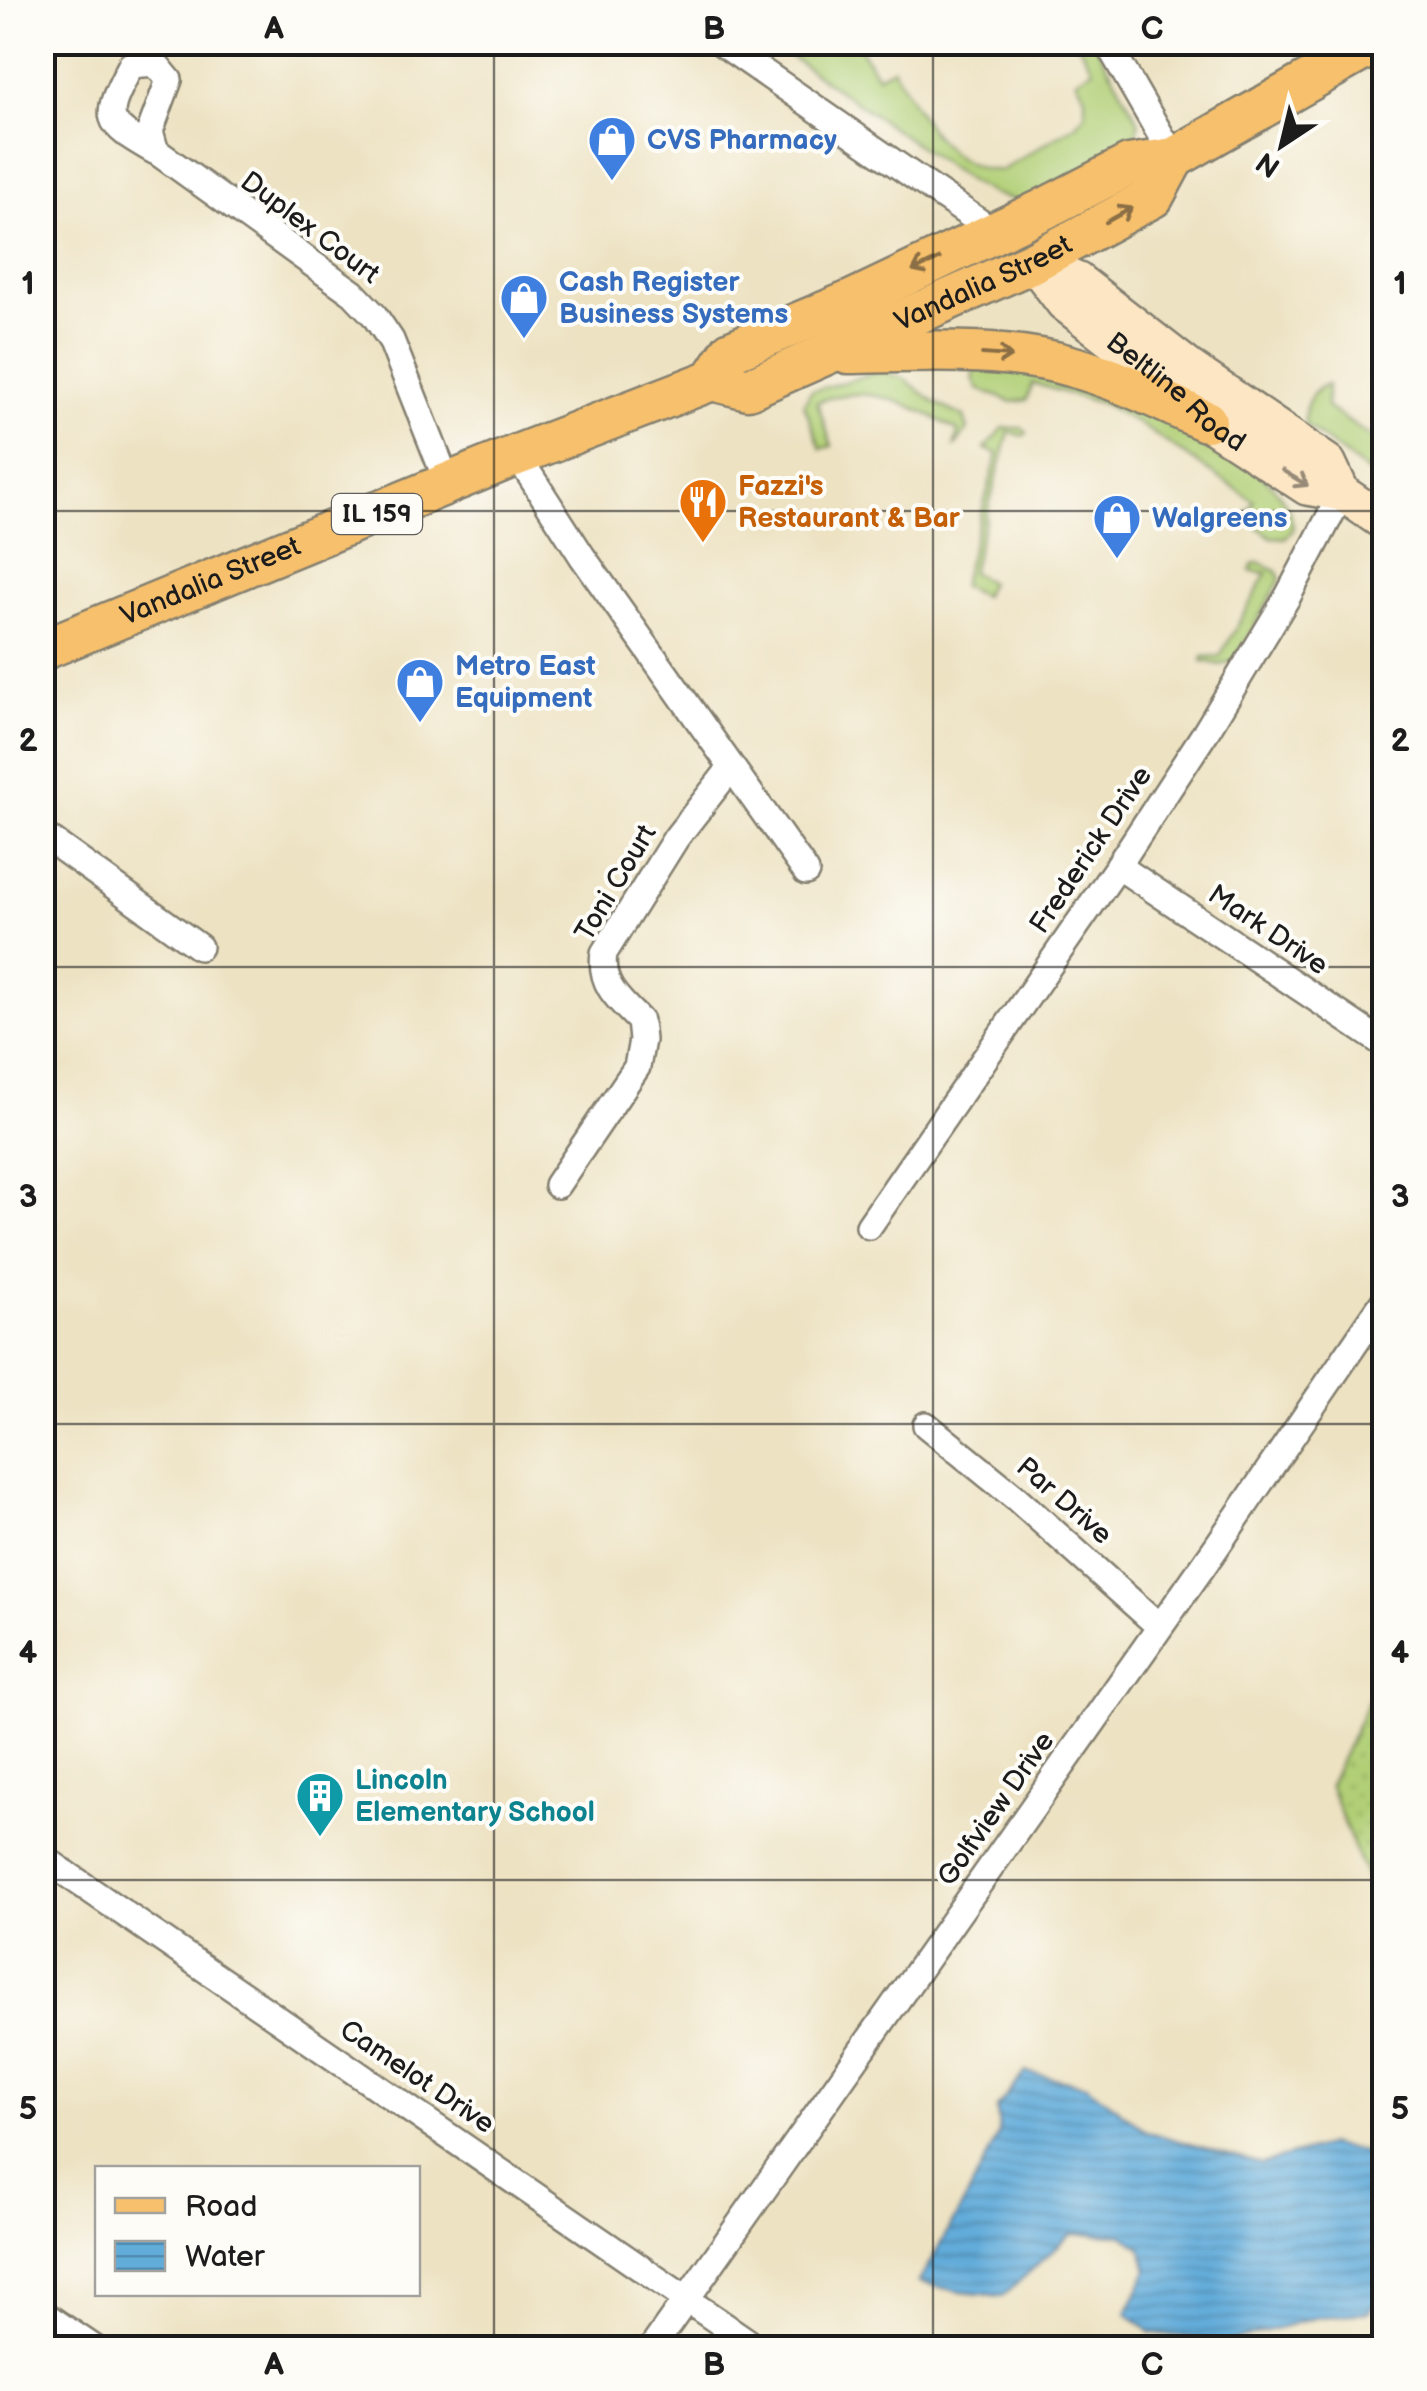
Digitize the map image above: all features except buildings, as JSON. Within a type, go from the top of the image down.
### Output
[{"type":"main road","name":"Vandalia Street","points":[[42,650],[517,454],[712,380],[731,352],[851,301],[1129,165],[1174,158],[1377,42]]},
{"type":"main road","name":"Vandalia Street","points":[[712,380],[748,390],[1033,262],[1153,197],[1174,158]]},
{"type":"main road","name":"Beltline Road","points":[[994,232],[1033,262],[1078,281],[1207,380],[1328,464],[1342,493]]},
{"type":"main road","name":"Beltline Road","points":[[1033,262],[1064,303],[1182,395],[1206,421],[1307,487],[1342,493],[1384,522]]},
{"type":"main road","points":[[829,353],[965,353],[1070,365],[1206,421]]},
{"type":"street","points":[[720,42],[994,232]]},
{"type":"street","points":[[1107,42],[1174,158]]},
{"type":"street","name":"Duplex Court","points":[[156,152],[352,293],[374,315],[392,340],[448,484]]},
{"type":"street","points":[[517,454],[582,556],[806,872]]},
{"type":"street","name":"Frederick Drive","points":[[869,1226],[1118,866],[1207,730],[1288,596],[1342,493]]},
{"type":"street","name":"Toni Court","points":[[557,1185],[640,1058],[640,1021],[605,982],[601,967],[604,953],[676,838],[730,769]]},
{"type":"street","points":[[42,834],[199,947]]},
{"type":"street","name":"Mark Drive","points":[[1118,866],[1384,1044]]},
{"type":"street","name":"Golfview Drive","points":[[652,2348],[1160,1628],[1384,1301]]},
{"type":"street","name":"Par Drive","points":[[926,1425],[1016,1498],[1160,1628]]},
{"type":"street","name":"Camelot Drive","points":[[42,1857],[757,2348]]},
{"type":"street","points":[[42,2314],[94,2348]]},
{"type":"green space","points":[[770,42],[857,43],[877,76],[893,68],[923,119],[949,150],[982,169],[1002,170],[1075,125],[1085,114],[1085,96],[1076,79],[1093,69],[1077,43],[1095,43],[1139,122],[1134,143],[1024,203],[970,182]]},
{"type":"green space","points":[[1032,368],[1142,408],[1226,449],[1260,474],[1284,501],[1293,530],[1285,538],[1271,537],[1244,517],[1254,501],[1103,404],[1032,383],[1027,400],[1012,402],[978,389],[973,379],[975,369]]},
{"type":"green space","points":[[883,371],[905,379],[935,403],[964,417],[968,429],[954,448],[958,431],[908,405],[855,394],[817,402],[832,446],[821,449],[804,404],[811,391]]},
{"type":"green space","points":[[1327,384],[1327,407],[1384,446],[1384,484],[1306,426],[1309,401]]},
{"type":"green space","points":[[1003,428],[1023,428],[1027,433],[1023,436],[1009,432],[971,572],[989,582],[983,596],[961,586],[998,453],[985,449]]},
{"type":"green space","points":[[1259,562],[1277,571],[1280,580],[1235,660],[1221,665],[1202,661],[1203,657],[1220,656],[1267,573],[1250,571]]},
{"type":"green space","points":[[1384,1668],[1384,1922],[1329,1785]]},
{"type":"water","points":[[1026,2072],[1086,2085],[1148,2132],[1261,2164],[1329,2145],[1373,2154],[1384,2162],[1384,2296],[1368,2312],[1314,2318],[1228,2342],[1151,2333],[1127,2313],[1148,2270],[1141,2247],[1123,2235],[1071,2234],[1003,2296],[960,2292],[919,2282],[999,2133],[997,2108]]},
{"type":"place","name":"CVS Pharmacy","points":[[612,182]]},
{"type":"place","name":"Cash Register Business Systems","points":[[524,340]]},
{"type":"place","name":"Fazzi's Restaurant & Bar","points":[[703,544]]},
{"type":"place","name":"Walgreens","points":[[1117,560]]},
{"type":"place","name":"Metro East Equipment","points":[[420,724]]},
{"type":"place","name":"Lincoln Elementary School","points":[[320,1838]]}]
